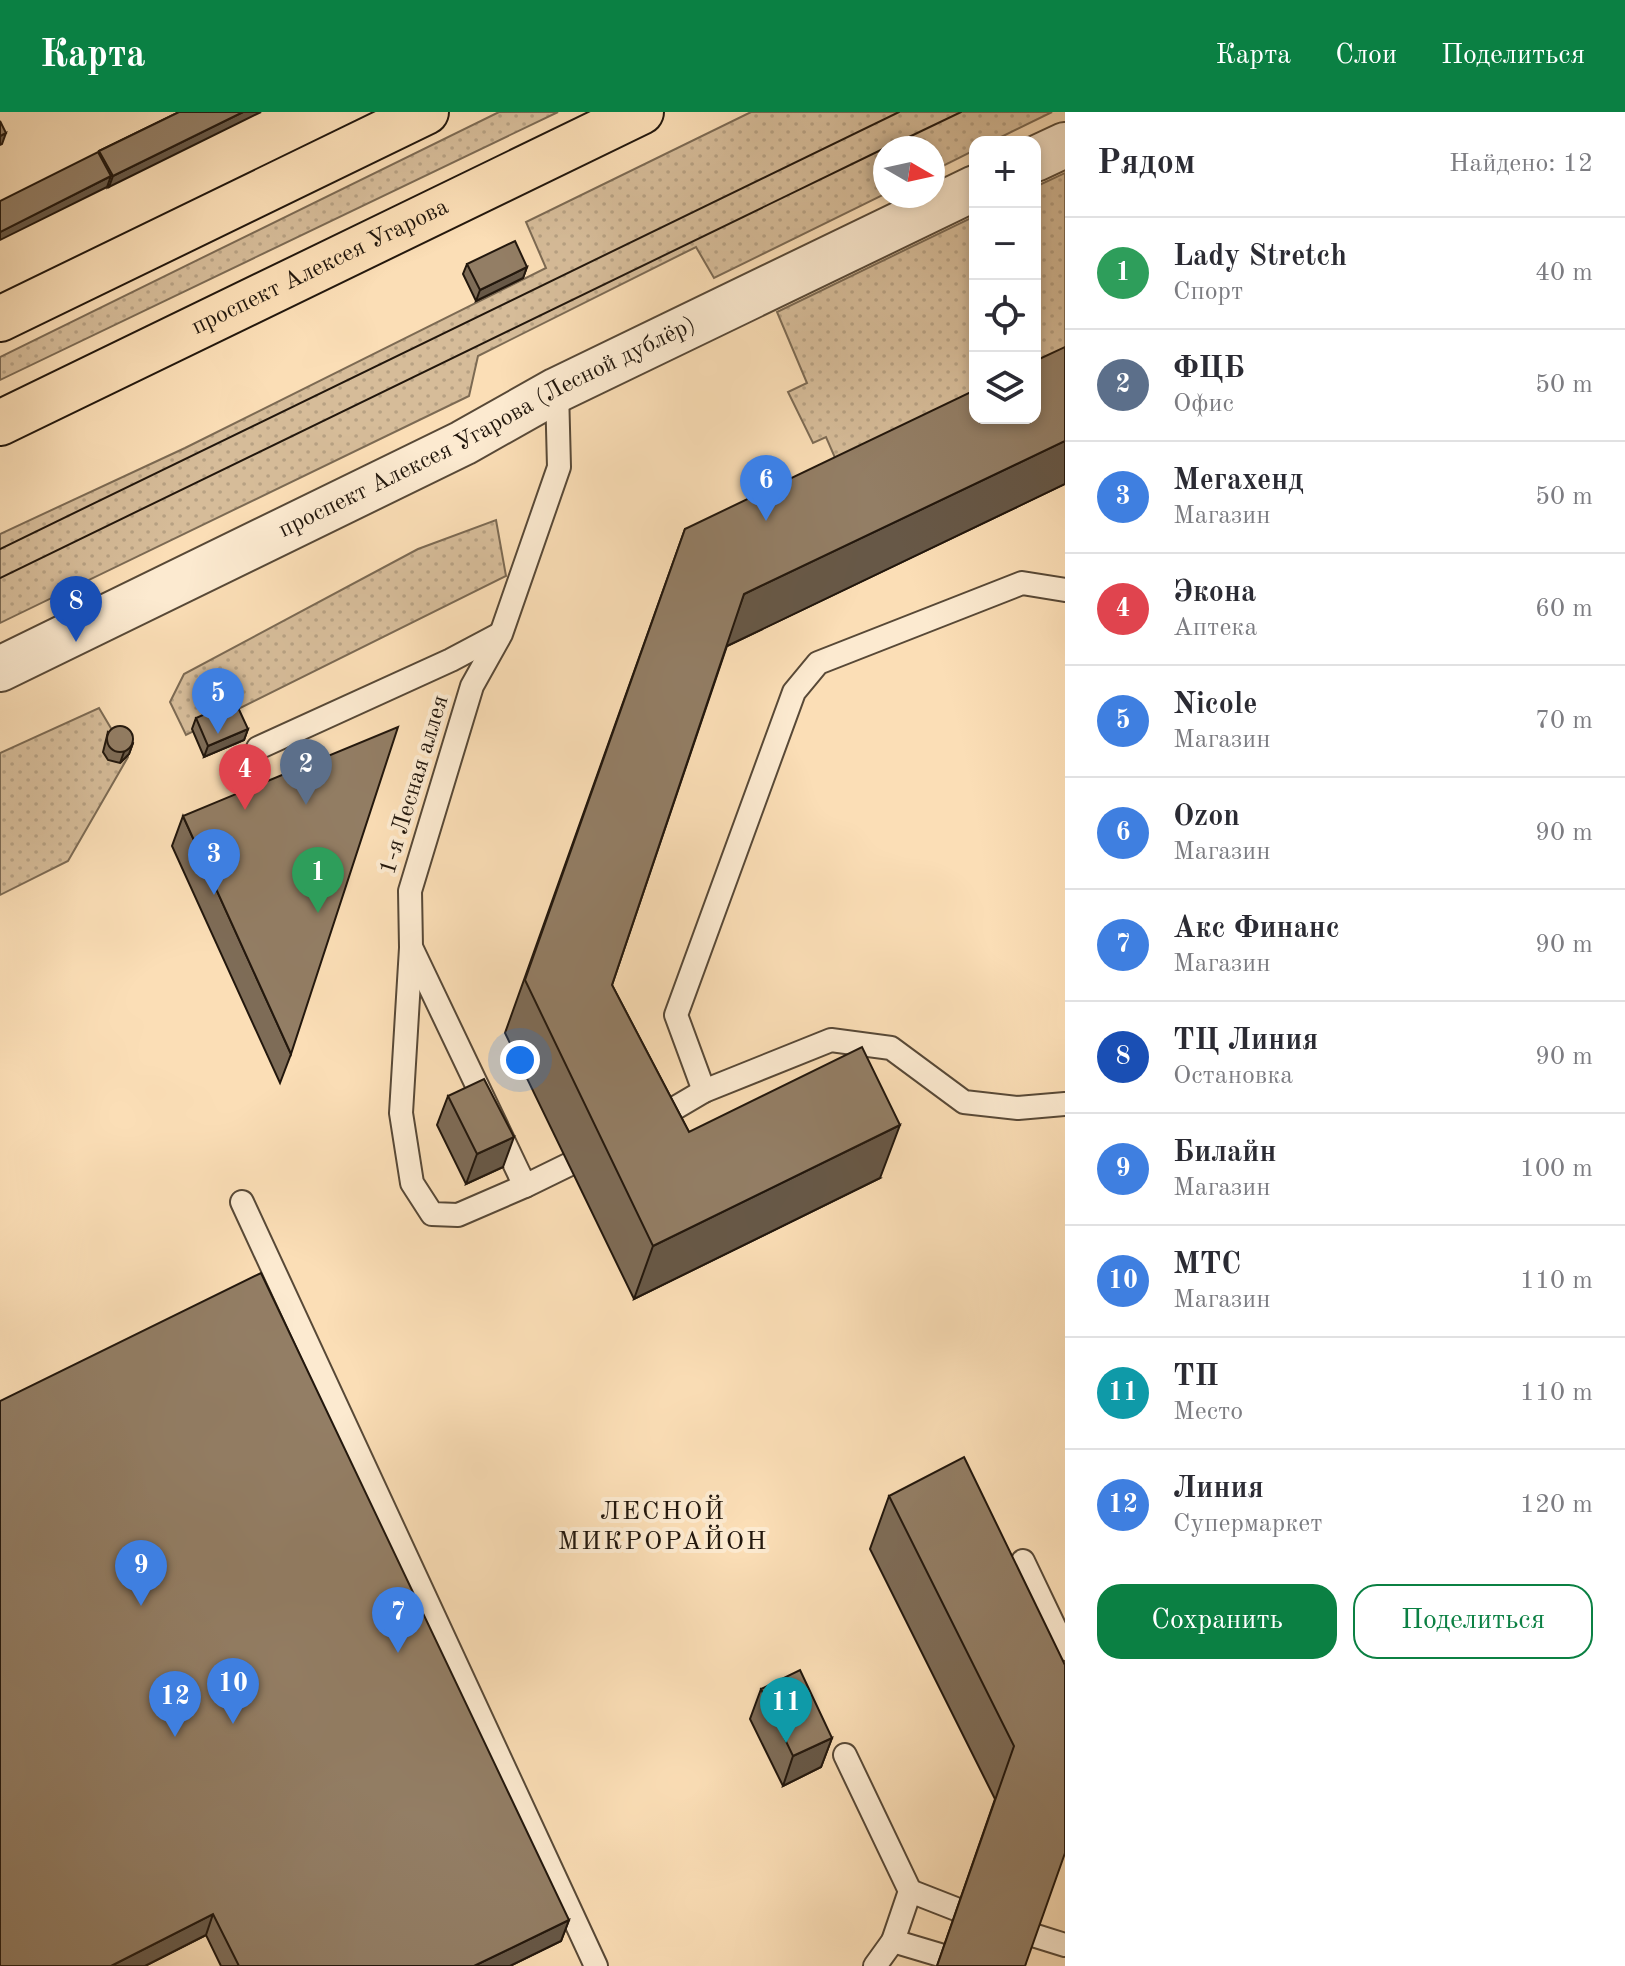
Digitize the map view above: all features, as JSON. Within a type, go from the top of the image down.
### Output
[{"type":"main road","points":[[0,319],[426,112]]},
{"type":"main road","name":"проспект Алексея Угарова","points":[[0,423],[641,112]]},
{"type":"street","points":[[1041,156],[1065,145]]},
{"type":"street","name":"проспект Алексея Угарова (Лесной дублёр)","points":[[0,669],[463,443],[557,390],[969,191]]},
{"type":"lane","name":"1-я Лесная аллея","points":[[525,1186],[411,947],[410,891],[472,686],[501,634],[559,467],[557,390]]},
{"type":"lane","points":[[704,1091],[676,1015],[794,692],[818,663],[1022,583],[1065,590]]},
{"type":"lane","points":[[258,748],[501,634]]},
{"type":"lane","points":[[411,947],[401,1113],[412,1183],[432,1214],[458,1215],[570,1164]]},
{"type":"lane","points":[[641,1128],[704,1091],[831,1040],[891,1048],[964,1102],[1018,1108],[1065,1104]]},
{"type":"lane","points":[[242,1202],[596,1966]]},
{"type":"lane","points":[[1023,1561],[1065,1649]]},
{"type":"lane","points":[[845,1755],[910,1891],[956,1909]]},
{"type":"lane","points":[[875,1966],[893,1941],[910,1891]]},
{"type":"lane","points":[[1036,1936],[1065,1945]]},
{"type":"lane","points":[[893,1941],[940,1955]]},
{"type":"shaded area","points":[[499,112],[558,112],[0,380],[0,357]]},
{"type":"shaded area","points":[[751,112],[1052,112],[1003,136],[969,136],[969,153],[945,165],[945,136],[873,136],[873,200],[714,278],[696,247],[478,356],[469,396],[0,623],[0,534],[185,448],[546,268],[526,222]]},
{"type":"shaded area","points":[[1065,173],[1065,390],[1041,401],[1041,208],[1041,184]]},
{"type":"shaded area","points":[[969,219],[969,422],[850,492],[826,437],[813,443],[788,392],[807,383],[777,312]]},
{"type":"shaded area","points":[[496,520],[506,576],[186,735],[170,702],[184,674],[418,549]]},
{"type":"shaded area","points":[[99,708],[128,757],[68,861],[0,895],[0,753]]},
{"type":"building","points":[[179,112],[243,112],[113,176],[99,151]]},
{"type":"building","points":[[0,121],[6,133],[0,136]]},
{"type":"building","points":[[98,152],[111,176],[0,232],[0,201]]},
{"type":"building","points":[[515,241],[527,267],[480,290],[467,264]]},
{"type":"building","points":[[1065,347],[1065,441],[744,594],[612,985],[689,1132],[862,1047],[900,1125],[653,1246],[525,980],[685,529],[969,393],[969,424],[1041,424],[1041,358]]},
{"type":"building","points":[[235,701],[248,729],[208,746],[196,718]]},
{"type":"building","points":[[120,726],[129,730],[133,739],[129,748],[120,752],[111,748],[107,739],[111,730]]},
{"type":"building","points":[[398,727],[291,1054],[183,816]]},
{"type":"building","points":[[484,1079],[514,1137],[477,1154],[448,1096]]},
{"type":"building","points":[[261,1273],[569,1920],[474,1966],[239,1966],[213,1914],[111,1966],[0,1966],[0,1401]]},
{"type":"building","points":[[964,1457],[1065,1665],[1065,1853],[1025,1966],[937,1966],[1014,1746],[889,1496]]},
{"type":"building","points":[[800,1670],[832,1738],[793,1756],[761,1689]]},
{"type":"tram line","points":[[0,549],[899,112]]},
{"type":"tram line","points":[[911,136],[961,112]]},
{"type":"tram line","points":[[0,578],[873,154]]},
{"type":"place","name":"Ozon","points":[[766,521]]},
{"type":"place","name":"ТЦ Линия","points":[[76,642]]},
{"type":"place","name":"Nicole","points":[[218,734]]},
{"type":"place","name":"ФЦБ","points":[[306,805]]},
{"type":"place","name":"Экона","points":[[245,810]]},
{"type":"place","name":"Мегахенд","points":[[214,895]]},
{"type":"place","name":"Lady Stretch","points":[[318,913]]},
{"type":"place","name":"Билайн","points":[[141,1606]]},
{"type":"place","name":"Акс Финанс","points":[[398,1653]]},
{"type":"place","name":"МТС","points":[[233,1724]]},
{"type":"place","name":"Линия","points":[[175,1737]]},
{"type":"place","name":"ТП","points":[[786,1743]]},
{"type":"district","name":"ЛЕСНОЙ МИКРОРАЙОН","points":[[663,1527]]}]
